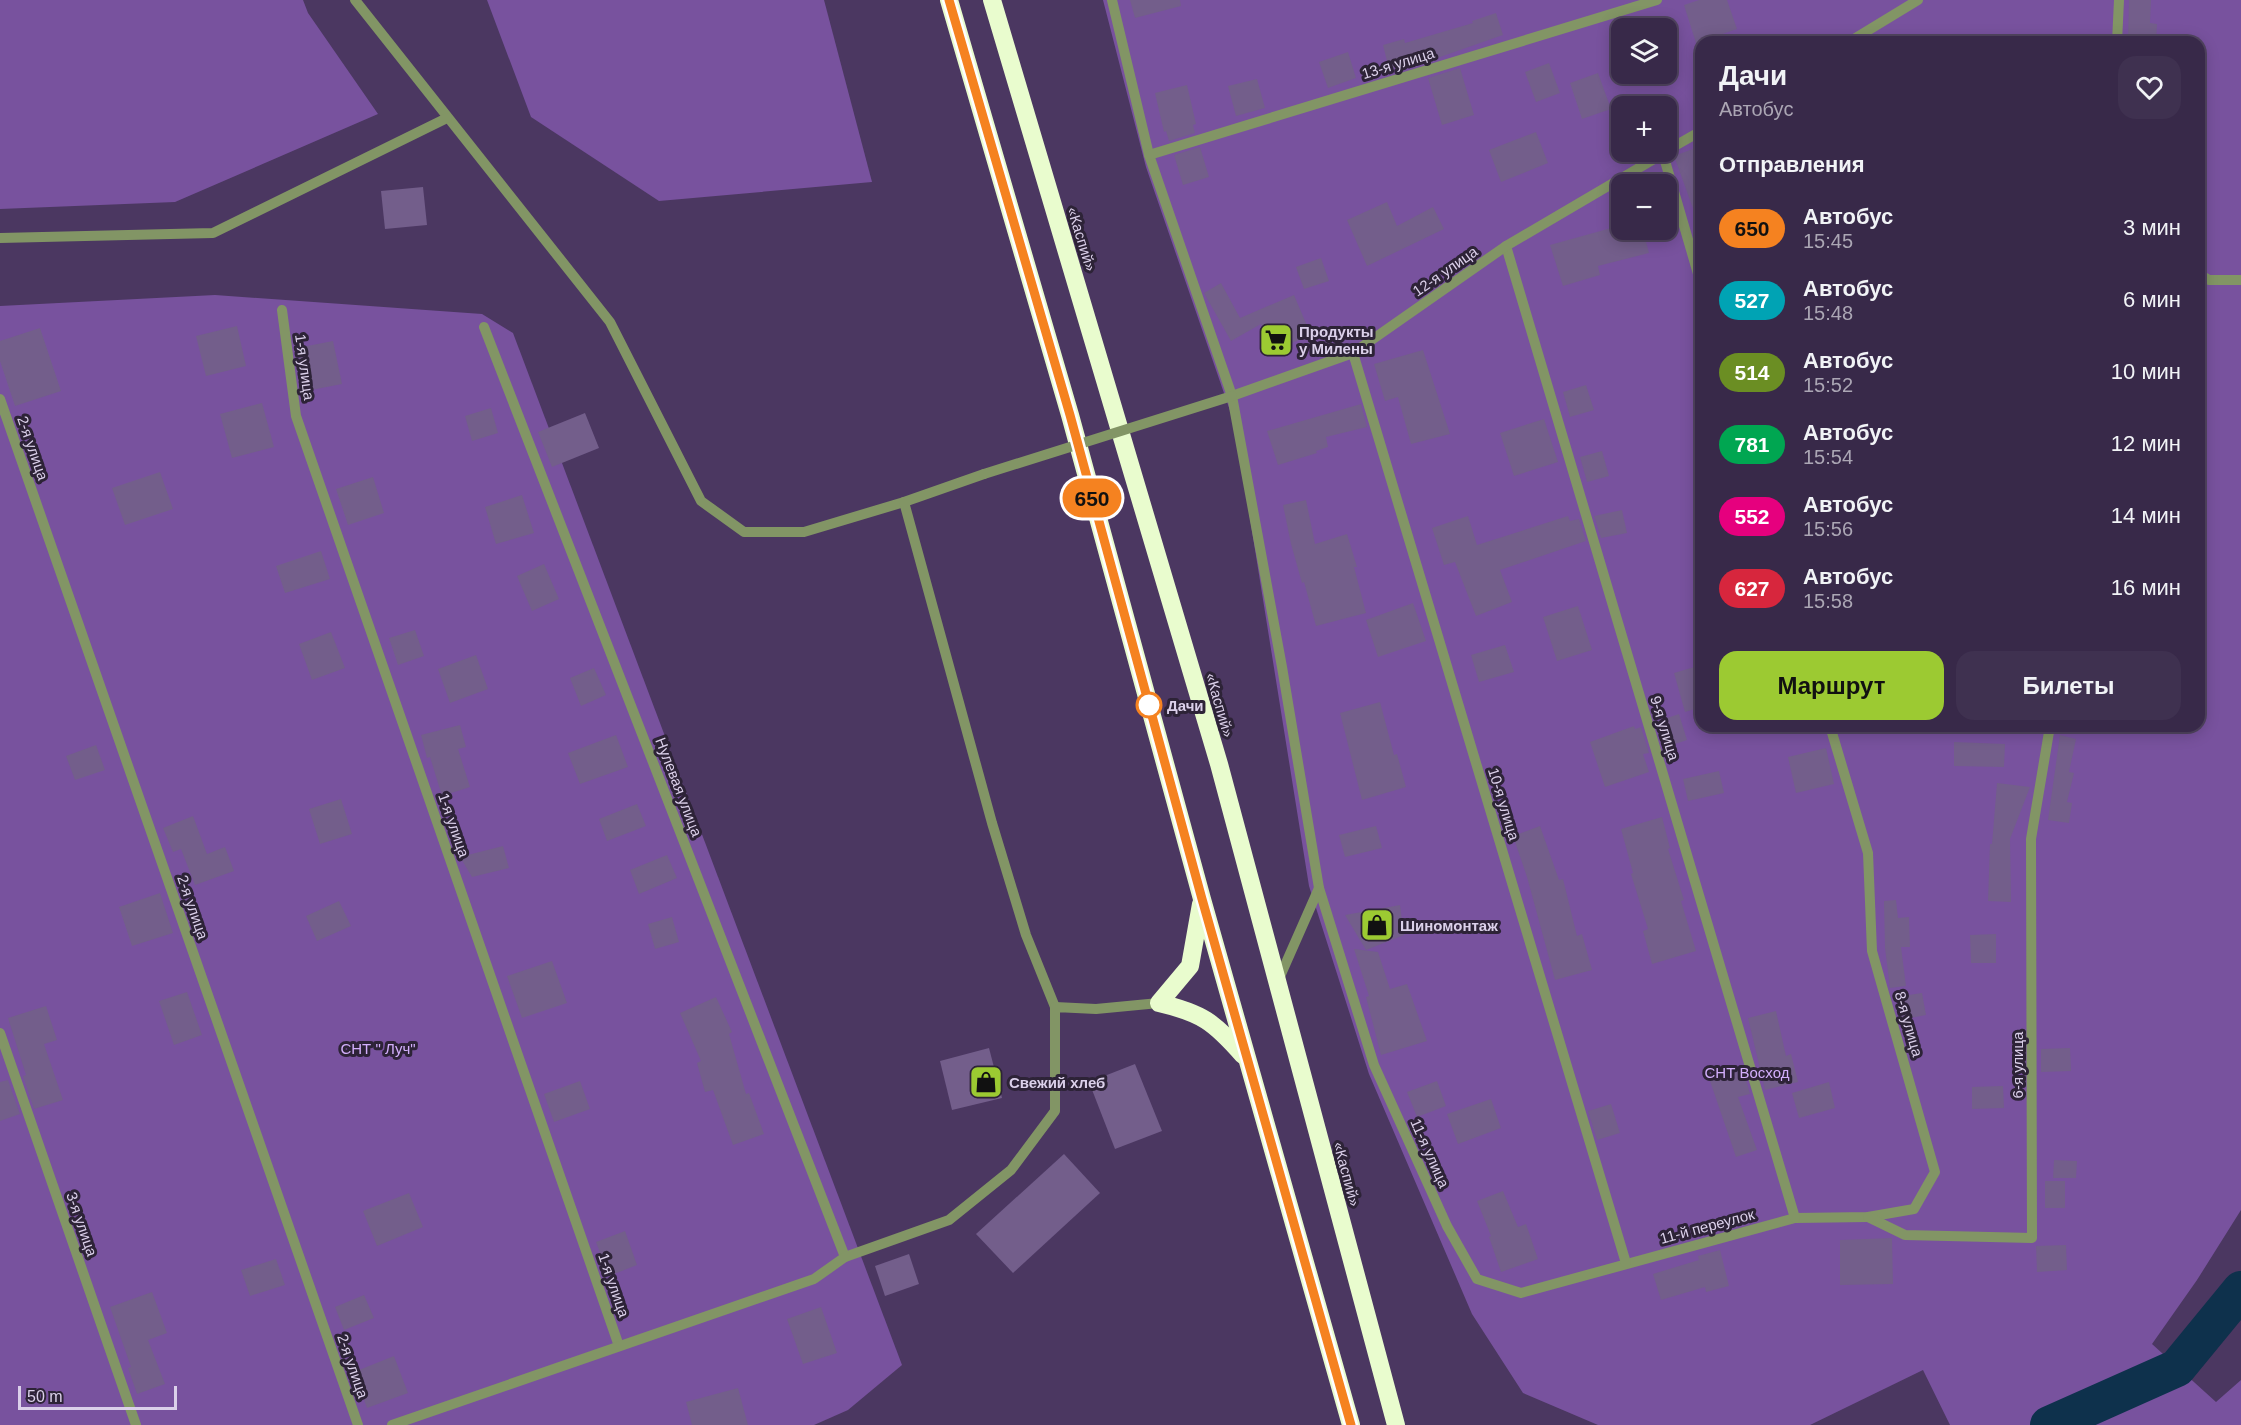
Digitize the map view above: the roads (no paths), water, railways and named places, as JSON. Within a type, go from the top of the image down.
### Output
[{"type":"highway","points":[[949,0],[1067,404],[1202,899],[1351,1425]]},
{"type":"highway","name":"«Каспий»","points":[[992,0],[1209,730],[1396,1425]]},
{"type":"highway","points":[[1202,899],[1190,966],[1159,1002],[1186,1009],[1218,1027],[1247,1059]]},
{"type":"street","name":"12-я улица","points":[[356,0],[610,322],[700,501],[744,532],[804,532],[854,519],[984,474],[1232,396],[1353,353],[1506,246],[1648,162]]},
{"type":"street","name":"11-я улица","points":[[1112,0],[1149,155],[1232,396],[1282,667],[1319,888],[1374,1065],[1447,1226],[1477,1279],[1521,1293],[1626,1263]]},
{"type":"street","name":"13-я улица","points":[[1149,155],[1657,0]]},
{"type":"street","points":[[1859,36],[1917,0]]},
{"type":"street","points":[[2118,36],[2119,0]]},
{"type":"street","points":[[0,238],[213,233],[447,118]]},
{"type":"street","name":"12-я улица","points":[[1677,145],[1695,134]]},
{"type":"street","points":[[1668,162],[1695,262]]},
{"type":"street","name":"9-я улица","points":[[1506,246],[1795,1218]]},
{"type":"street","points":[[2205,277],[2241,280]]},
{"type":"street","name":"1-я улица","points":[[282,310],[296,416],[619,1346]]},
{"type":"street","name":"Нулевая улица","points":[[484,327],[845,1257]]},
{"type":"street","name":"10-я улица","points":[[1353,353],[1626,1263]]},
{"type":"street","name":"2-я улица","points":[[0,399],[358,1425]]},
{"type":"street","points":[[392,1425],[814,1279],[845,1257],[949,1220],[1011,1170],[1055,1111],[1055,1007],[1026,935],[992,823],[904,502]]},
{"type":"street","name":"8-я улица","points":[[1795,1218],[1868,1217],[1914,1209],[1935,1172],[1872,951],[1868,853],[1832,732]]},
{"type":"street","name":"6-я улица","points":[[1868,1217],[1905,1235],[2032,1238],[2031,839],[2049,732]]},
{"type":"street","points":[[1277,983],[1319,888]]},
{"type":"street","points":[[1055,1007],[1096,1009],[1159,1002]]},
{"type":"street","name":"3-я улица","points":[[0,1033],[136,1425]]},
{"type":"street","name":"11-й переулок","points":[[1626,1263],[1795,1218]]},
{"type":"waterway","points":[[2049,1425],[2177,1368],[2241,1290]]},
{"type":"place","name":"Продукты у Милены","points":[[1276,340]]},
{"type":"place","name":"Дачи","points":[[1149,705]]},
{"type":"place","name":"Шиномонтаж","points":[[1377,925]]},
{"type":"place","name":"Свежий хлеб","points":[[986,1082]]},
{"type":"park label","name":"СНТ \" Луч\"","points":[[378,1048]]},
{"type":"park label","name":"СНТ Восход","points":[[1747,1072]]}]
